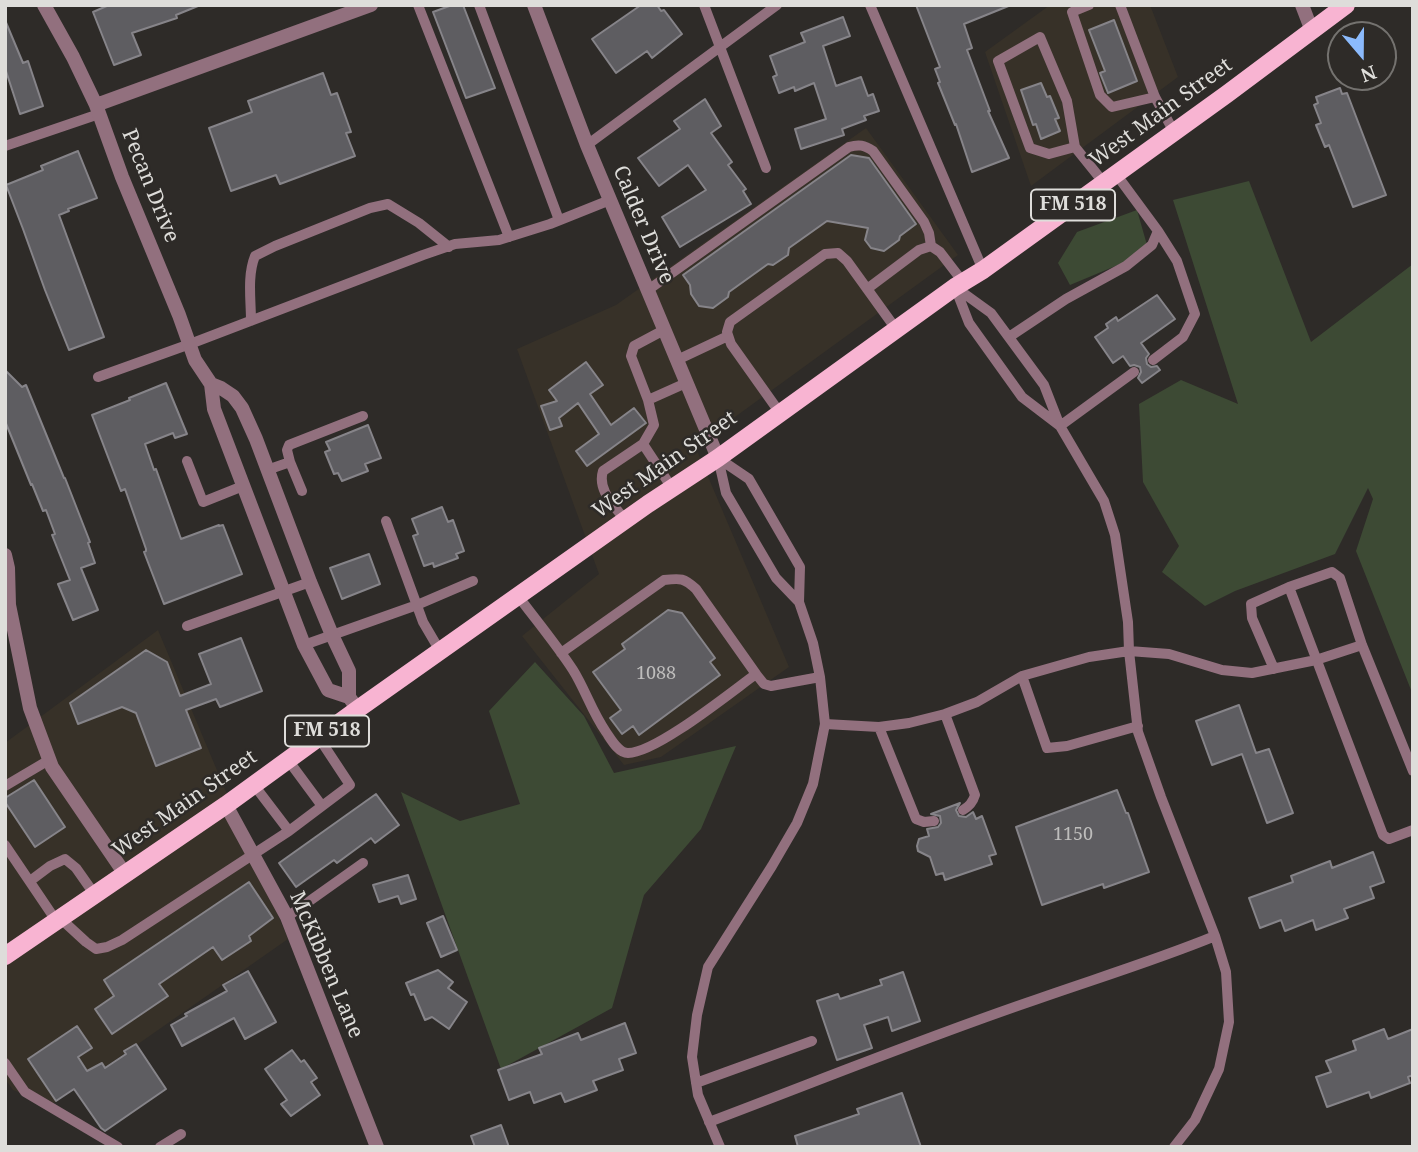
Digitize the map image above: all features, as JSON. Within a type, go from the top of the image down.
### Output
[{"type":"main road","name":"West Main Street","points":[[6,954],[59,921],[319,738],[353,703],[440,651],[625,520],[718,458],[1174,132],[1346,5]]},
{"type":"street","name":"Pecan Drive","points":[[44,5],[74,57],[195,360],[211,384],[214,410],[304,645],[328,690],[353,703]]},
{"type":"street","points":[[97,110],[371,5]]},
{"type":"street","name":"Calder Drive","points":[[534,5],[587,145],[718,458]]},
{"type":"street","points":[[1302,5],[1312,31]]},
{"type":"street","name":"Pecan Drive","points":[[211,384],[233,396],[242,408],[256,439],[310,582],[349,671],[353,703]]},
{"type":"street","points":[[5,555],[8,568],[7,606],[30,708],[49,760],[125,874]]},
{"type":"street","name":"McKibben Lane","points":[[226,805],[287,917],[377,1147]]},
{"type":"lane","points":[[418,5],[509,237]]},
{"type":"lane","points":[[479,5],[559,220]]},
{"type":"lane","points":[[704,5],[766,168]]},
{"type":"lane","points":[[587,145],[777,5]]},
{"type":"lane","points":[[870,5],[982,270]]},
{"type":"lane","points":[[1089,5],[1072,12],[1100,95],[1112,107],[1154,97]]},
{"type":"lane","points":[[1120,5],[1154,97],[1174,132]]},
{"type":"lane","points":[[1075,147],[1049,154],[1030,148],[998,61],[1040,37],[1067,101],[1075,147],[1110,178],[1158,231],[1177,261],[1195,314],[1183,337],[1153,360]]},
{"type":"lane","points":[[5,146],[97,110]]},
{"type":"lane","points":[[648,290],[849,147],[859,144],[873,152],[924,222],[931,246],[940,252],[959,284],[969,323],[1022,397],[1060,426]]},
{"type":"lane","points":[[98,377],[455,244],[499,240],[610,200]]},
{"type":"lane","points":[[251,321],[250,278],[255,256],[370,208],[388,204],[397,208],[449,247]]},
{"type":"lane","points":[[1009,337],[1066,299],[1126,266],[1152,245],[1158,231]]},
{"type":"lane","points":[[867,289],[919,250],[931,246]]},
{"type":"lane","points":[[779,413],[731,344],[727,332],[730,322],[825,254],[838,253],[847,261],[896,329]]},
{"type":"lane","points":[[959,284],[991,313],[1044,386],[1060,426],[1104,501],[1115,535],[1128,622],[1138,726],[1161,797],[1215,936],[1226,972],[1228,1022],[1219,1069],[1195,1120],[1174,1147]]},
{"type":"lane","points":[[625,520],[605,493],[600,480],[603,471],[643,444],[654,425],[648,400],[631,356],[634,346],[664,330]]},
{"type":"lane","points":[[677,360],[728,336]]},
{"type":"lane","points":[[1060,426],[1134,372]]},
{"type":"lane","points":[[648,400],[687,383]]},
{"type":"lane","points":[[302,491],[290,462],[287,450],[289,445],[363,416]]},
{"type":"lane","points":[[643,444],[672,488]]},
{"type":"lane","points":[[718,458],[726,493],[776,578],[799,602]]},
{"type":"lane","points":[[718,458],[749,479],[800,567],[799,602],[813,643],[825,724],[813,784],[797,824],[708,967],[696,1015],[692,1057],[698,1096],[720,1147]]},
{"type":"lane","points":[[187,461],[204,502],[243,486]]},
{"type":"lane","points":[[267,470],[290,462]]},
{"type":"lane","points":[[386,521],[417,606],[440,651]]},
{"type":"lane","points":[[1274,669],[1252,618],[1251,604],[1332,572],[1340,578],[1362,645],[1413,771]]},
{"type":"lane","points":[[561,653],[664,580],[679,578],[696,589],[764,684],[784,685],[820,677]]},
{"type":"lane","points":[[304,645],[417,606],[472,581]]},
{"type":"lane","points":[[187,626],[310,582]]},
{"type":"lane","points":[[1289,587],[1383,835],[1389,839],[1413,830]]},
{"type":"lane","points":[[518,596],[574,672],[600,723],[613,742],[627,753],[641,750],[668,737],[756,674]]},
{"type":"lane","points":[[825,724],[879,727],[909,723],[977,702],[1022,676],[1089,657],[1129,651],[1168,654],[1223,670],[1252,673],[1316,660],[1362,645]]},
{"type":"lane","points":[[1022,676],[1047,748],[1067,746],[1138,726]]},
{"type":"lane","points":[[945,714],[975,794],[974,801],[963,810]]},
{"type":"lane","points":[[879,727],[916,818],[924,822],[934,821]]},
{"type":"lane","points":[[5,845],[59,921],[96,949],[107,947],[253,855],[351,785],[319,738]]},
{"type":"lane","points":[[5,786],[49,760]]},
{"type":"lane","points":[[288,760],[322,806]]},
{"type":"lane","points":[[254,785],[289,831]]},
{"type":"lane","points":[[30,881],[65,859],[76,868],[95,895]]},
{"type":"lane","points":[[287,917],[363,863]]},
{"type":"lane","points":[[709,1122],[896,1050],[1215,936]]},
{"type":"lane","points":[[696,1083],[812,1041]]},
{"type":"lane","points":[[5,1062],[25,1092],[118,1147]]},
{"type":"lane","points":[[160,1147],[181,1134]]},
{"type":"shaded area","points":[[1050,5],[1150,5],[1178,77],[1031,186],[985,52]]},
{"type":"shaded area","points":[[866,128],[958,255],[695,446],[789,667],[661,757],[624,765],[522,636],[599,574],[517,349],[616,305]]},
{"type":"shaded area","points":[[158,630],[288,939],[51,1105],[13,1090],[5,1079],[5,743]]},
{"type":"green space","points":[[1249,181],[1311,342],[1413,264],[1413,695],[1356,551],[1373,499],[1368,488],[1335,554],[1235,591],[1205,606],[1162,572],[1179,546],[1143,482],[1139,404],[1181,380],[1238,404],[1173,200]]},
{"type":"green space","points":[[1137,210],[1149,252],[1070,285],[1058,263],[1077,232]]},
{"type":"green space","points":[[535,662],[584,716],[614,773],[736,746],[701,829],[644,895],[612,1008],[501,1069],[401,792],[460,821],[520,804],[489,711]]},
{"type":"building","points":[[109,5],[198,6],[176,15],[177,18],[132,33],[141,55],[114,65],[93,12]]},
{"type":"building","points":[[452,5],[463,5],[495,88],[466,98],[433,12]]},
{"type":"building","points":[[641,5],[657,5],[682,34],[652,58],[647,51],[616,73],[592,39]]},
{"type":"building","points":[[916,5],[1011,5],[964,24],[972,48],[967,50],[988,111],[1009,158],[972,172],[956,124],[938,83],[940,82],[935,69],[940,67]]},
{"type":"building","points":[[843,17],[850,36],[823,46],[836,86],[861,77],[868,96],[873,94],[879,111],[864,116],[866,120],[842,129],[844,135],[801,149],[795,129],[826,119],[814,83],[795,91],[794,87],[779,93],[773,77],[777,75],[770,56],[805,42],[801,33]]},
{"type":"building","points":[[5,20],[23,63],[28,61],[43,106],[20,114],[5,68]]},
{"type":"building","points":[[1114,20],[1137,81],[1108,93],[1100,73],[1105,71],[1089,30]]},
{"type":"building","points":[[323,73],[331,95],[337,93],[351,132],[346,133],[355,156],[280,184],[276,175],[231,191],[209,128],[252,112],[248,101]]},
{"type":"building","points":[[1041,83],[1059,118],[1055,119],[1060,131],[1041,139],[1036,124],[1033,125],[1021,90]]},
{"type":"building","points":[[1332,91],[1347,93],[1386,195],[1353,207],[1329,145],[1325,147],[1316,125],[1321,123],[1314,105],[1318,103],[1316,97]]},
{"type":"building","points":[[705,99],[721,126],[711,133],[732,162],[728,165],[746,189],[743,191],[751,204],[680,247],[662,217],[706,190],[688,165],[659,186],[638,158],[680,129],[674,121]]},
{"type":"building","points":[[78,151],[97,198],[59,215],[104,337],[69,350],[6,185],[43,170],[41,166]]},
{"type":"building","points":[[851,155],[869,158],[916,224],[884,251],[871,248],[865,240],[868,228],[827,221],[789,248],[788,255],[773,265],[768,264],[729,292],[728,297],[713,308],[699,306],[683,275]]},
{"type":"building","points":[[1157,295],[1175,319],[1141,343],[1149,354],[1146,358],[1147,364],[1151,367],[1157,366],[1160,370],[1142,383],[1138,378],[1140,367],[1130,366],[1123,356],[1113,363],[1095,337],[1108,328],[1106,324],[1116,317],[1118,321]]},
{"type":"building","points":[[586,362],[603,385],[590,394],[611,425],[634,408],[646,423],[587,466],[576,451],[599,434],[578,403],[559,418],[562,426],[550,430],[541,406],[557,401],[549,390]]},
{"type":"building","points":[[5,370],[22,387],[26,385],[90,542],[88,543],[95,563],[81,568],[98,610],[73,620],[58,584],[70,580],[52,535],[55,534],[46,510],[43,511],[31,485],[5,421]]},
{"type":"building","points":[[166,383],[187,434],[175,438],[173,433],[145,444],[181,539],[223,525],[242,574],[164,604],[144,552],[146,549],[125,489],[121,491],[92,415]]},
{"type":"building","points":[[368,425],[381,458],[365,464],[368,471],[342,481],[338,473],[334,474],[325,452],[330,450],[326,442]]},
{"type":"building","points":[[442,507],[448,522],[453,520],[464,551],[456,554],[458,558],[434,567],[433,563],[424,566],[413,536],[418,534],[412,519]]},
{"type":"building","points":[[369,554],[380,584],[342,599],[330,568]]},
{"type":"building","points":[[668,610],[682,613],[715,658],[710,662],[720,675],[639,735],[633,726],[622,734],[610,718],[621,710],[593,672],[625,649],[622,644]]},
{"type":"building","points":[[241,638],[262,691],[220,707],[216,699],[186,710],[201,748],[156,766],[136,713],[122,707],[78,724],[70,703],[146,650],[167,662],[180,696],[211,684],[199,654]]},
{"type":"building","points":[[1239,705],[1256,753],[1269,749],[1293,813],[1267,823],[1242,754],[1212,765],[1196,721]]},
{"type":"building","points":[[34,780],[65,827],[35,847],[5,802],[5,798]]},
{"type":"building","points":[[1117,790],[1149,872],[1042,905],[1016,827]]},
{"type":"building","points":[[376,794],[399,825],[375,843],[371,838],[337,863],[334,860],[296,887],[279,863]]},
{"type":"building","points":[[960,803],[956,810],[959,816],[966,817],[973,812],[976,819],[982,816],[996,854],[989,856],[992,864],[945,880],[943,873],[936,875],[930,857],[918,851],[917,846],[919,839],[929,836],[927,829],[938,827],[941,823],[940,816],[931,814]]},
{"type":"building","points":[[1373,852],[1384,882],[1370,887],[1374,898],[1344,909],[1348,918],[1316,930],[1313,920],[1285,931],[1281,920],[1260,928],[1249,898],[1293,882],[1291,876],[1330,861],[1332,868]]},
{"type":"building","points":[[408,875],[416,899],[401,904],[398,896],[379,902],[373,885]]},
{"type":"building","points":[[249,882],[273,918],[249,936],[251,941],[222,960],[213,947],[159,984],[168,996],[112,1034],[95,1009],[114,996],[104,980]]},
{"type":"building","points":[[443,916],[457,950],[441,957],[427,923]]},
{"type":"building","points":[[438,970],[453,982],[448,988],[467,1002],[449,1029],[432,1017],[425,1020],[406,983]]},
{"type":"building","points":[[248,971],[276,1022],[245,1039],[234,1018],[182,1046],[171,1025],[187,1016],[185,1014],[227,991],[223,985]]},
{"type":"building","points":[[903,972],[920,1021],[892,1031],[888,1017],[864,1025],[872,1048],[837,1060],[817,1001],[838,994],[840,999],[882,985],[880,980]]},
{"type":"building","points":[[625,1023],[636,1053],[619,1059],[623,1070],[593,1081],[597,1090],[565,1102],[561,1093],[534,1103],[530,1092],[509,1100],[498,1070],[542,1054],[539,1048],[578,1033],[581,1040]]},
{"type":"building","points":[[77,1026],[92,1048],[78,1057],[87,1071],[102,1063],[105,1068],[136,1044],[166,1089],[105,1131],[74,1089],[56,1101],[28,1059]]},
{"type":"building","points":[[1384,1029],[1388,1039],[1413,1029],[1413,1075],[1408,1077],[1410,1083],[1371,1098],[1369,1092],[1327,1107],[1316,1077],[1331,1072],[1326,1061],[1356,1050],[1353,1041]]},
{"type":"building","points":[[292,1050],[301,1062],[304,1060],[317,1078],[311,1082],[320,1095],[291,1116],[281,1104],[287,1100],[265,1069]]},
{"type":"building","points":[[902,1093],[921,1147],[798,1147],[795,1136],[859,1114],[857,1109]]},
{"type":"building","points":[[501,1125],[509,1147],[475,1147],[471,1136]]}]
